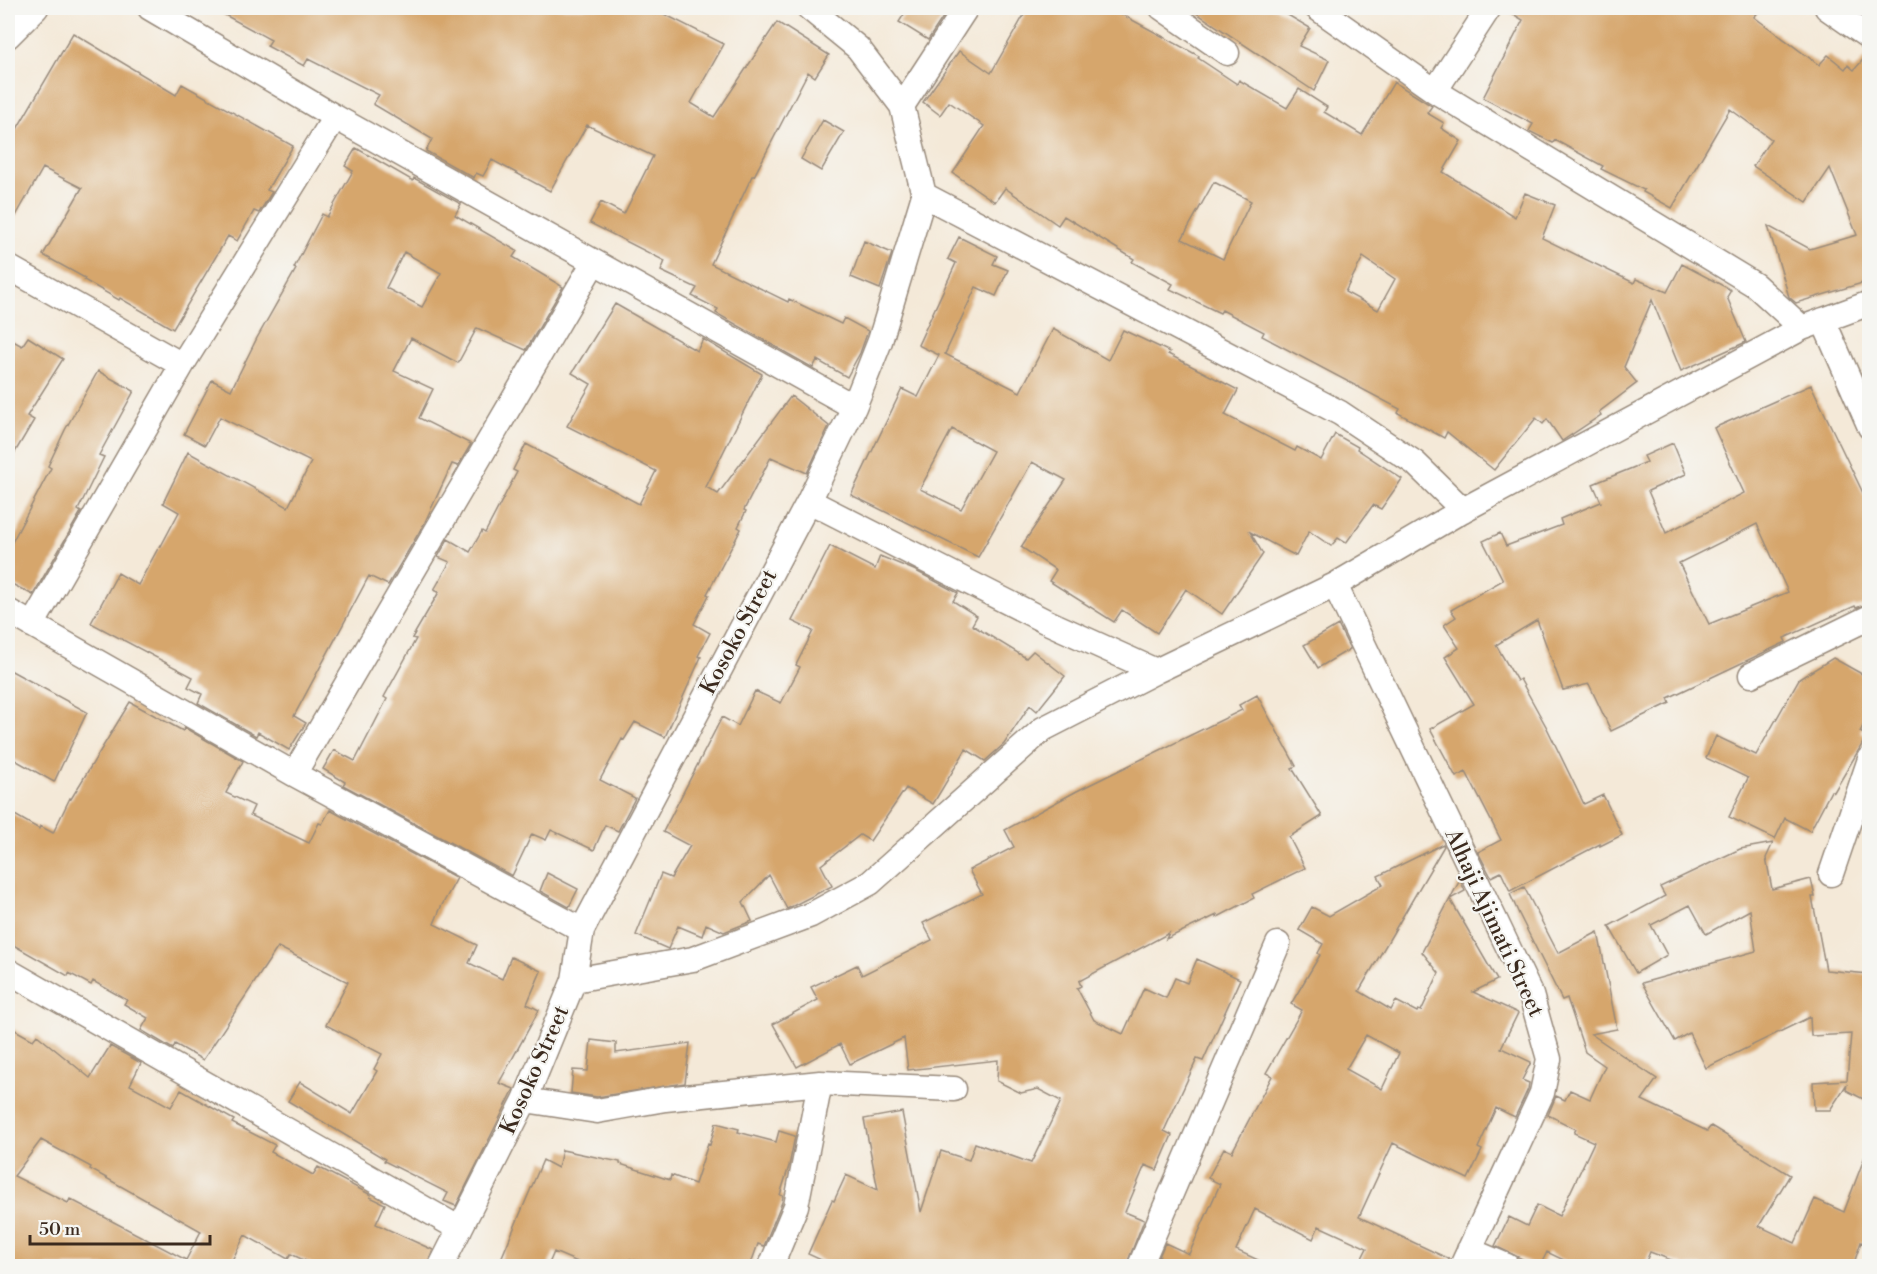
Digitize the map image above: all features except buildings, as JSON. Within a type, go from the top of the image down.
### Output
[{"type":"street","points":[[150,8],[335,117],[855,407]]},
{"type":"street","points":[[809,8],[858,48],[902,106],[924,195],[1340,413],[1415,463],[1463,510]]},
{"type":"street","points":[[902,106],[966,8]]},
{"type":"street","points":[[1162,8],[1227,53]]},
{"type":"street","points":[[1317,8],[1435,91],[1755,285],[1813,324],[1869,427]]},
{"type":"street","points":[[1435,91],[1489,8]]},
{"type":"street","points":[[1827,8],[1869,38]]},
{"type":"street","points":[[32,625],[182,365],[335,117]]},
{"type":"street","name":"Kosoko Street","points":[[441,1266],[525,1100],[574,980],[582,930],[809,501],[855,407],[880,341],[924,195]]},
{"type":"street","points":[[294,774],[594,262]]},
{"type":"street","points":[[8,267],[182,365]]},
{"type":"street","points":[[574,980],[693,959],[821,910],[870,883],[1043,729],[1156,671],[1335,585],[1463,510],[1813,324],[1869,303]]},
{"type":"street","points":[[809,501],[1046,621],[1156,671]]},
{"type":"street","name":"Alhaji Ajimati Street","points":[[1335,585],[1531,994],[1549,1059],[1542,1093],[1466,1258]]},
{"type":"street","points":[[8,612],[294,774],[582,930]]},
{"type":"street","points":[[1751,675],[1869,617]]},
{"type":"street","points":[[1831,874],[1869,759]]},
{"type":"street","points":[[1140,1266],[1278,944]]},
{"type":"street","points":[[8,971],[460,1229]]},
{"type":"street","points":[[525,1100],[597,1111],[665,1099],[820,1083],[954,1089]]},
{"type":"street","points":[[771,1266],[796,1206],[820,1083]]},
{"type":"street","points":[[1466,1258],[1507,1266]]}]
